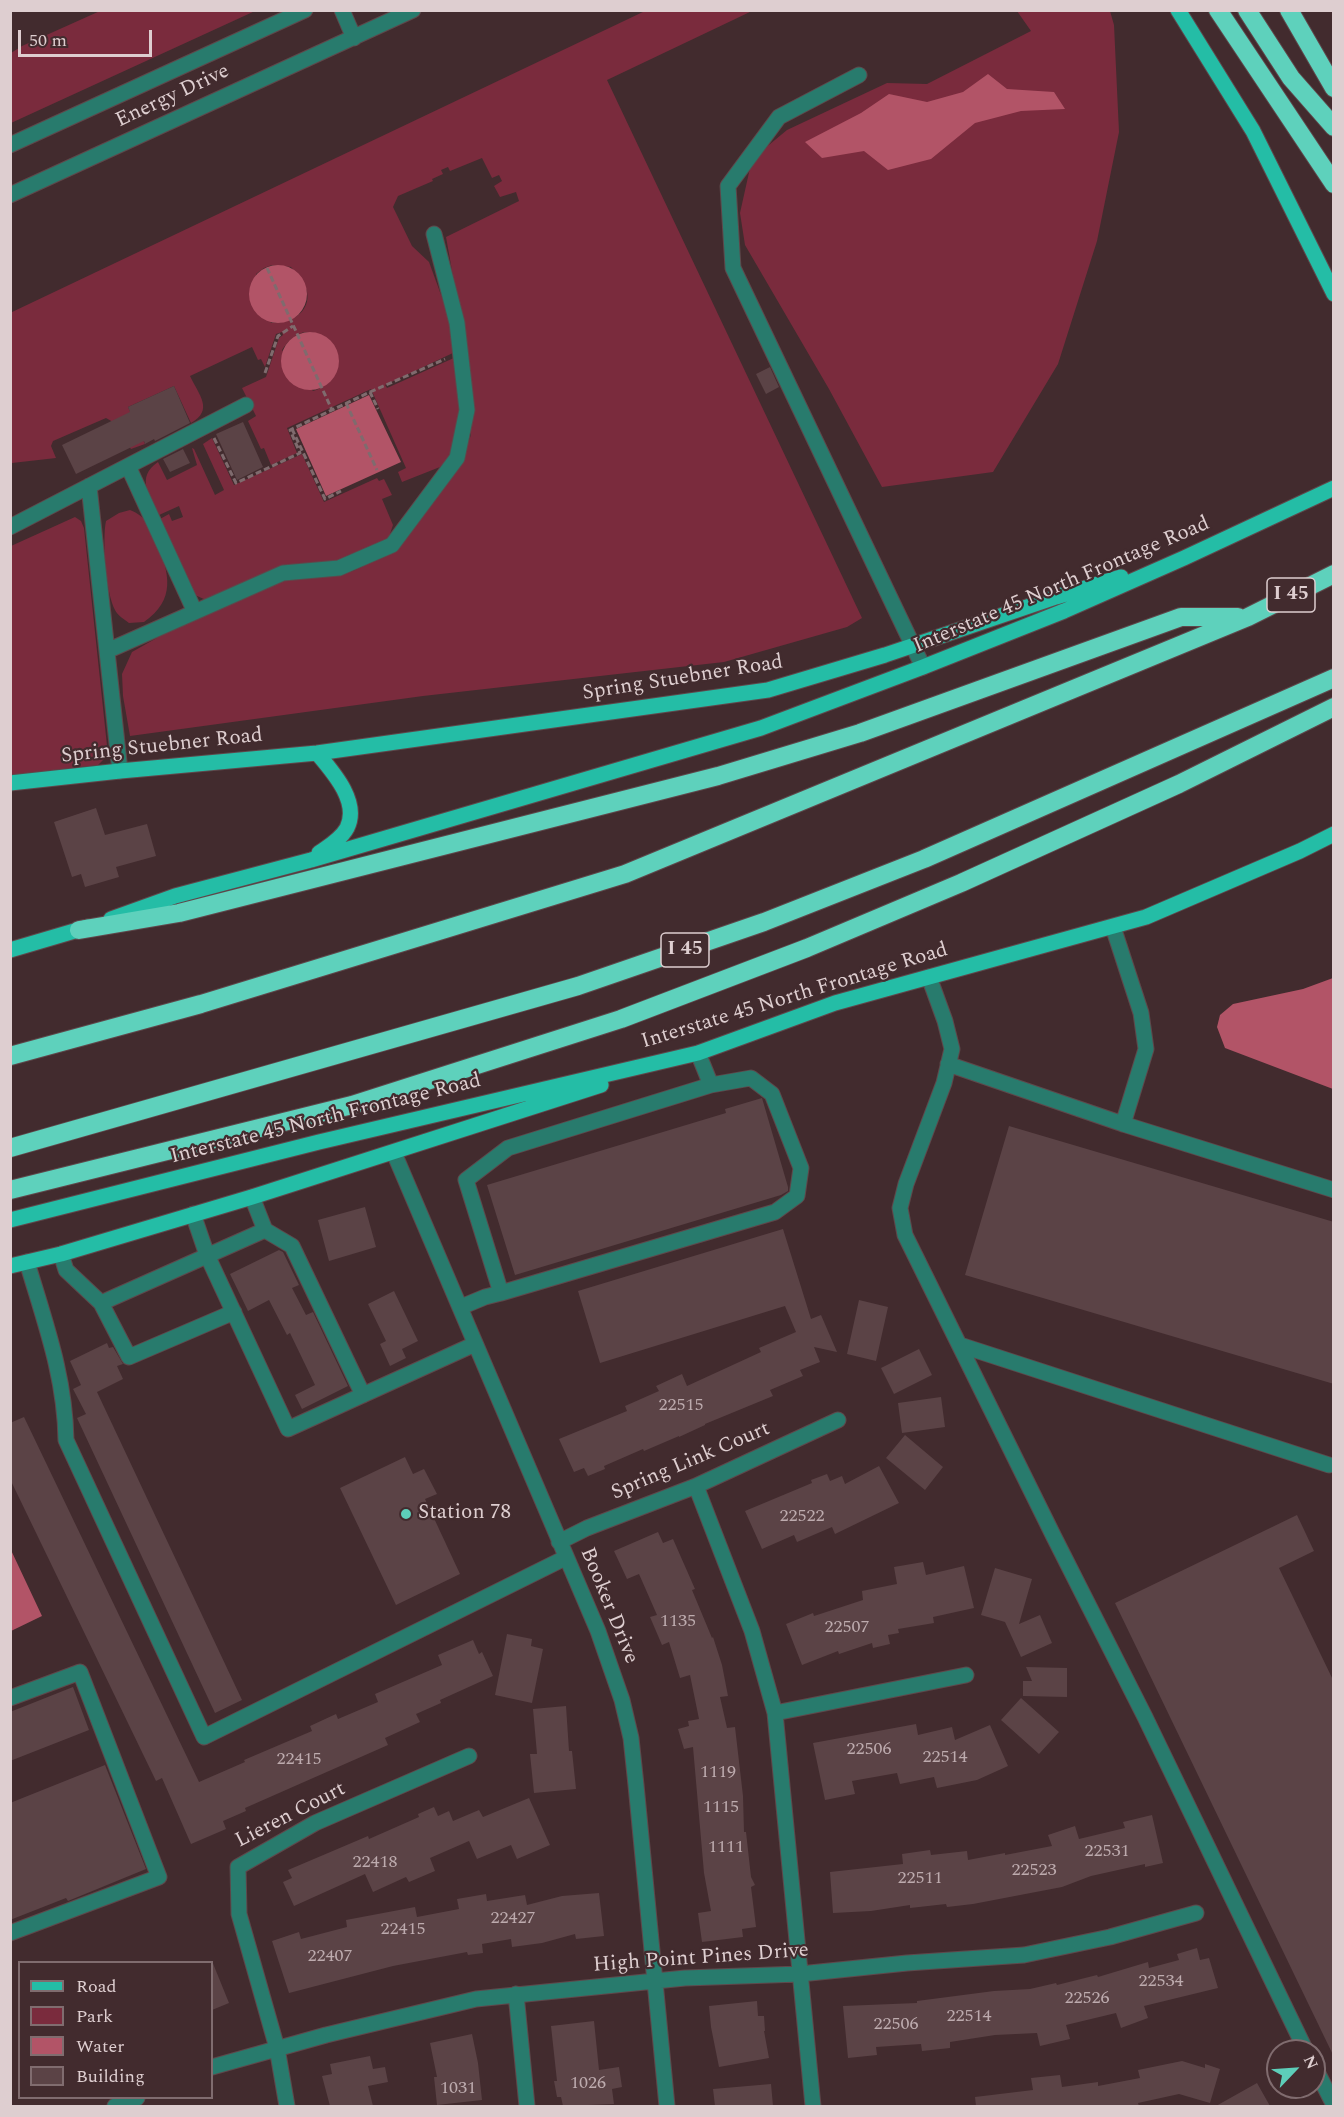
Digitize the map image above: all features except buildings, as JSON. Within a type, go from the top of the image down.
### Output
[{"type":"highway","points":[[1218,10],[1334,184]]},
{"type":"highway","points":[[1247,10],[1292,78],[1334,127]]},
{"type":"highway","points":[[1291,15],[1334,88]]},
{"type":"highway","name":"I 45","points":[[10,1056],[212,1001],[625,874],[1248,617],[1334,574]]},
{"type":"highway","points":[[79,930],[180,913],[718,776],[860,733],[1181,617],[1248,617]]},
{"type":"highway","name":"I 45","points":[[10,1148],[579,986],[764,922],[924,859],[1334,678]]},
{"type":"highway","points":[[10,1190],[352,1105],[621,1019],[807,948],[961,883],[1179,784],[1334,707]]},
{"type":"main road","points":[[1178,10],[1253,130],[1334,294]]},
{"type":"main road","name":"Interstate 45 North Frontage Road","points":[[10,950],[79,930],[175,896],[311,860],[761,728],[1064,611],[1334,488]]},
{"type":"main road","name":"Spring Stuebner Road","points":[[10,783],[317,753],[768,690],[1184,558]]},
{"type":"main road","points":[[311,860],[339,838],[346,829],[350,817],[347,796],[333,772],[317,753]]},
{"type":"main road","name":"Interstate 45 North Frontage Road","points":[[10,1220],[319,1142],[698,1053],[835,1003],[1146,917],[1300,851],[1334,834]]},
{"type":"main road","points":[[10,1266],[61,1254],[252,1197],[698,1053]]},
{"type":"street","name":"Energy Drive","points":[[10,145],[304,10]]},
{"type":"street","points":[[342,10],[354,38]]},
{"type":"street","name":"Energy Drive","points":[[10,195],[413,10]]},
{"type":"street","points":[[859,75],[779,117],[728,186],[733,268],[923,667]]},
{"type":"street","points":[[107,651],[283,573],[339,568],[392,545],[457,458],[467,410],[457,323],[434,234]]},
{"type":"street","points":[[10,527],[246,405]]},
{"type":"street","points":[[128,466],[195,612]]},
{"type":"street","points":[[89,486],[120,771]]},
{"type":"street","points":[[1113,927],[1141,1013],[1146,1049],[1124,1124]]},
{"type":"street","points":[[929,977],[945,1021],[952,1049],[944,1083],[906,1184],[900,1208],[905,1234],[1145,1717],[1300,2039]]},
{"type":"street","points":[[698,1053],[711,1085]]},
{"type":"street","points":[[948,1064],[1124,1124],[1334,1190]]},
{"type":"street","points":[[460,1307],[485,1297],[501,1293],[775,1212],[797,1196],[801,1168],[772,1094],[752,1078],[711,1085],[508,1148],[466,1180],[501,1293]]},
{"type":"street","name":"Booker Drive","points":[[394,1153],[612,1668],[631,1738],[667,2106]]},
{"type":"street","points":[[252,1197],[265,1230],[292,1246],[363,1395]]},
{"type":"street","points":[[193,1214],[207,1255],[288,1429],[476,1344]]},
{"type":"street","points":[[101,1303],[265,1230]]},
{"type":"street","points":[[61,1254],[66,1270],[101,1303],[129,1357],[234,1312]]},
{"type":"street","points":[[27,1262],[58,1363],[66,1410],[66,1440],[204,1737],[565,1558]]},
{"type":"street","points":[[960,1345],[1332,1469]]},
{"type":"street","name":"Spring Link Court","points":[[559,1542],[587,1528],[696,1486],[838,1420]]},
{"type":"street","points":[[696,1486],[752,1631],[775,1713],[813,2106]]},
{"type":"street","points":[[10,1698],[80,1672],[159,1877],[10,1933]]},
{"type":"street","points":[[775,1713],[966,1675]]},
{"type":"street","name":"Lieren Court","points":[[277,2048],[239,1914],[238,1867],[315,1823],[469,1756]]},
{"type":"street","name":"High Point Pines Drive","points":[[213,2067],[277,2048],[476,1999],[655,1981],[800,1974],[907,1963],[1024,1955],[1110,1937],[1196,1914]]},
{"type":"street","points":[[516,1994],[527,2106]]},
{"type":"street","points":[[277,2048],[287,2106]]},
{"type":"street","points":[[1326,2089],[1334,2105]]},
{"type":"street","points":[[115,2106],[132,2099]]},
{"type":"path","points":[[267,268],[332,410]]},
{"type":"path","points":[[265,373],[278,336],[293,326]]},
{"type":"path","points":[[291,430],[460,352]]},
{"type":"path","points":[[370,392],[378,409]]},
{"type":"path","points":[[346,403],[377,471]]},
{"type":"path","points":[[208,425],[236,483],[300,453],[291,430]]},
{"type":"path","points":[[291,430],[326,499],[341,491]]},
{"type":"green space","points":[[100,11],[255,11],[11,123],[11,53]]},
{"type":"green space","points":[[645,11],[752,11],[607,80],[862,618],[847,627],[724,662],[423,696],[130,736],[123,696],[122,674],[132,652],[162,635],[284,579],[353,571],[398,549],[458,469],[471,435],[470,371],[446,237],[519,201],[516,192],[500,197],[494,186],[502,181],[499,175],[492,178],[482,158],[450,171],[448,167],[441,170],[443,174],[432,179],[433,181],[398,196],[393,207],[412,246],[429,262],[452,325],[455,352],[385,385],[387,388],[456,357],[463,409],[452,455],[440,467],[402,482],[398,472],[406,468],[371,389],[287,428],[297,453],[271,465],[248,421],[256,416],[242,388],[266,377],[279,338],[283,335],[282,332],[276,334],[265,367],[261,359],[258,360],[252,347],[190,376],[203,407],[202,413],[191,423],[174,386],[128,407],[145,444],[131,449],[113,422],[106,418],[53,441],[51,446],[56,458],[12,463],[10,313]],"holes":[[[272,265],[291,267],[303,282],[307,292],[306,306],[297,316],[285,322],[271,323],[256,274]],[[304,332],[318,334],[328,339],[335,347],[338,357],[338,367],[333,377],[325,385],[313,391],[282,350],[291,339]]]},
{"type":"green space","points":[[1017,11],[1110,11],[1114,25],[1119,132],[1097,241],[1058,364],[993,472],[882,487],[829,389],[745,245],[740,213],[752,159],[787,130],[887,83],[927,84],[1031,31]]},
{"type":"green space","points":[[212,438],[234,485],[302,454],[324,502],[377,478],[379,481],[384,479],[392,495],[382,499],[393,525],[388,540],[344,560],[284,565],[206,600],[195,595],[160,519],[169,514],[172,521],[183,517],[179,506],[159,515],[146,487],[146,481],[147,474],[158,462],[167,480],[197,465],[192,448],[215,495],[224,490],[203,444]]},
{"type":"green space","points":[[130,510],[144,519],[152,532],[165,564],[167,585],[166,595],[154,614],[144,622],[129,623],[117,614],[112,602],[107,580],[104,540],[106,521],[119,513]]},
{"type":"green space","points":[[75,517],[81,521],[84,528],[108,755],[98,765],[11,775],[11,546]]},
{"type":"water","points":[[988,74],[1007,89],[1054,92],[1065,109],[1021,111],[975,123],[931,159],[888,170],[864,151],[822,158],[805,142],[861,113],[889,94],[927,102],[963,92]]},
{"type":"water","points":[[272,265],[284,265],[299,273],[307,288],[307,300],[299,315],[284,323],[272,323],[257,315],[249,300],[249,288],[257,273]]},
{"type":"water","points":[[304,332],[316,332],[331,340],[339,355],[339,367],[331,382],[316,390],[304,390],[289,382],[281,367],[281,355],[289,340]]},
{"type":"water","points":[[369,395],[401,462],[326,496],[296,429]]},
{"type":"water","points":[[1333,978],[1333,1089],[1225,1048],[1217,1027],[1220,1015],[1233,1004],[1303,989]]},
{"type":"water","points":[[10,1548],[42,1616],[11,1631],[10,1631]]},
{"type":"place","name":"Station 78","points":[[406,1514]]}]
